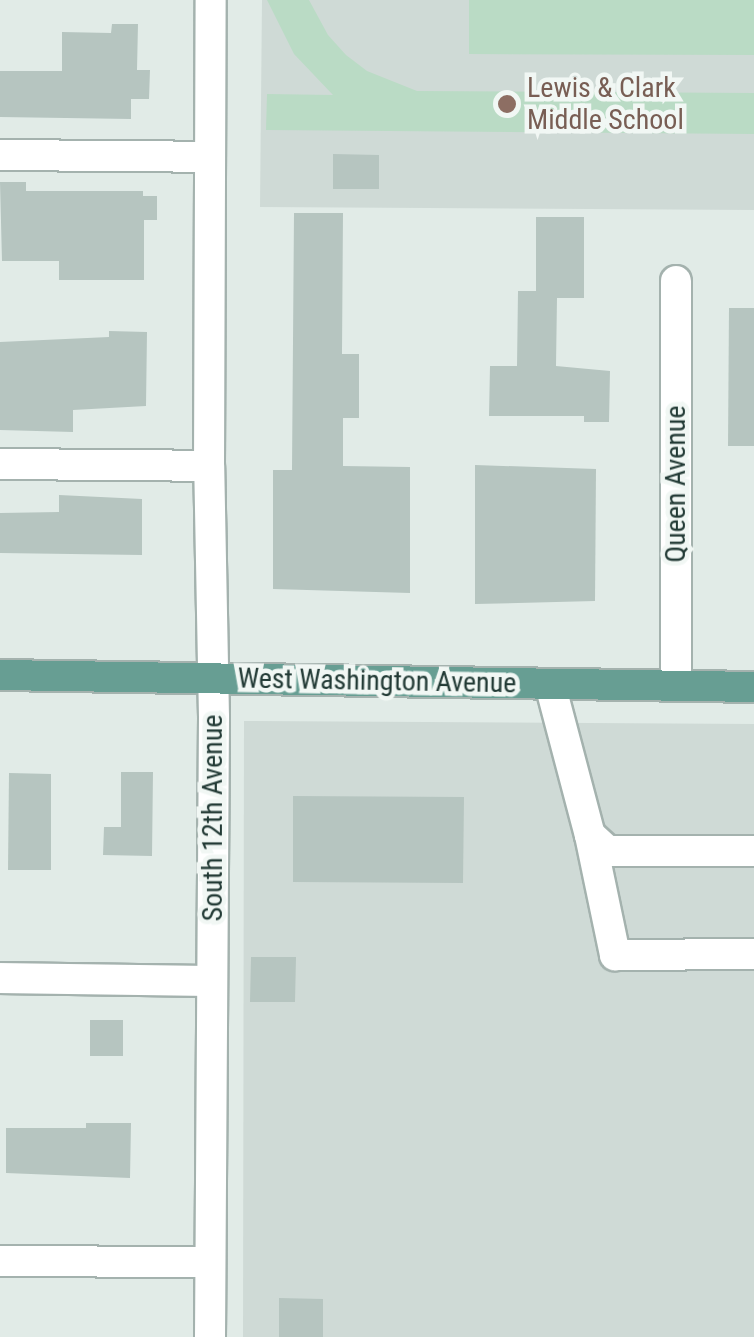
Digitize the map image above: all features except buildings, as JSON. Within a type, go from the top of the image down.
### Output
[{"type":"main road","name":"West Washington Avenue","points":[[0,676],[754,687]]},
{"type":"street","name":"South 12th Avenue","points":[[210,1337],[214,678],[208,466],[211,0]]},
{"type":"street","points":[[0,155],[210,157]]},
{"type":"street","name":"Queen Avenue","points":[[676,281],[676,686]]},
{"type":"street","points":[[0,464],[208,466]]},
{"type":"street","points":[[550,684],[590,836],[614,954],[754,954]]},
{"type":"street","points":[[590,836],[608,851],[754,851]]},
{"type":"street","points":[[0,978],[212,981]]},
{"type":"street","points":[[0,1261],[210,1262]]},
{"type":"shaded area","name":"Lewis & Clark Middle School","points":[[262,0],[754,0],[754,210],[260,207]]},
{"type":"shaded area","points":[[244,721],[754,724],[754,1337],[243,1337]]},
{"type":"green space","points":[[267,0],[309,0],[328,35],[346,55],[367,71],[417,91],[754,93],[754,134],[266,130],[267,94],[333,95],[294,54]]},
{"type":"green space","points":[[469,0],[754,0],[754,55],[469,54]]},
{"type":"place","name":"Lewis & Clark Middle School","points":[[507,104]]}]
